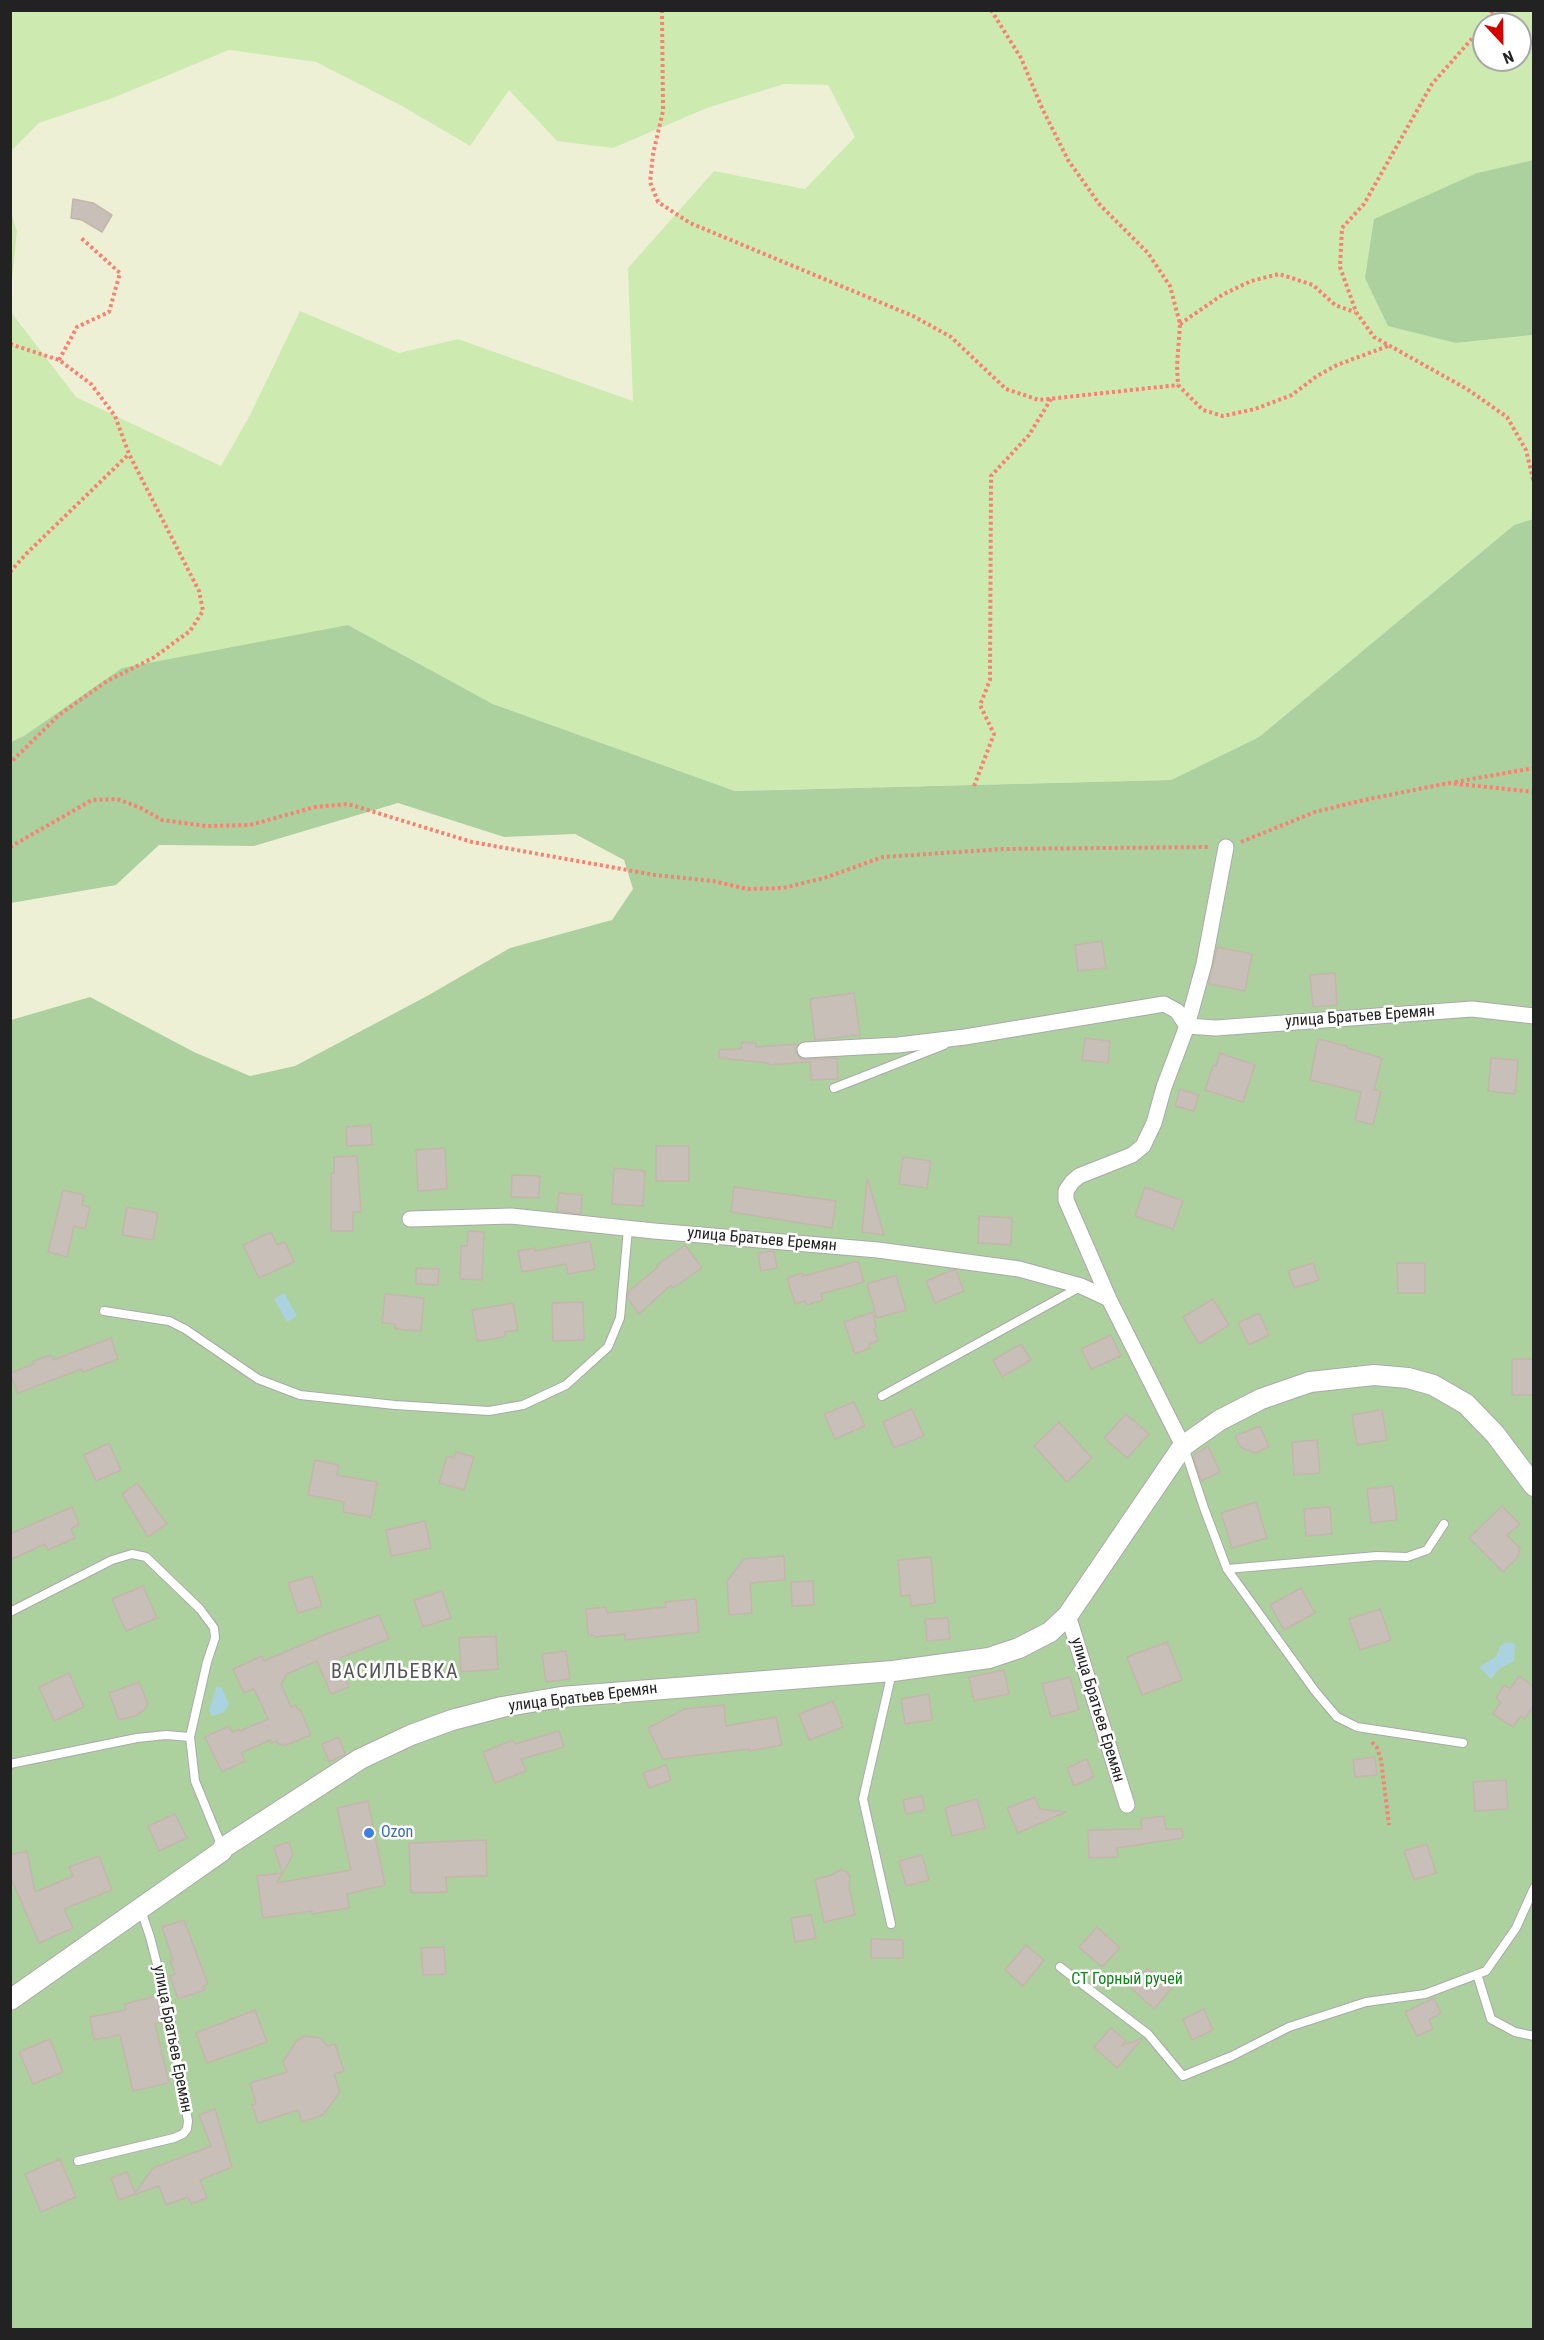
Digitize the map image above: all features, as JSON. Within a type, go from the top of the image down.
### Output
[{"type":"street","points":[[1183,1446],[1109,1299],[1066,1200],[1066,1191],[1079,1176],[1132,1155],[1143,1146],[1154,1124],[1164,1087],[1187,1026],[1204,964],[1226,847]]},
{"type":"street","points":[[805,1050],[898,1045],[965,1037],[1164,1004],[1177,1011],[1187,1026]]},
{"type":"street","name":"улица Братьев Еремян","points":[[1187,1026],[1216,1028],[1472,1009],[1533,1016]]},
{"type":"street","name":"улица Братьев Еремян","points":[[410,1219],[511,1216],[878,1250],[1019,1269],[1081,1287],[1109,1299]]},
{"type":"street","name":"улица Братьев Еремян","points":[[10,2000],[222,1851],[223,1848],[360,1760],[411,1735],[452,1720],[502,1707],[572,1696],[893,1671],[989,1658],[1019,1648],[1050,1632],[1068,1615],[1183,1446],[1220,1420],[1261,1399],[1310,1382],[1374,1375],[1408,1378],[1433,1385],[1466,1404],[1495,1434],[1529,1482]]},
{"type":"street","name":"улица Братьев Еремян","points":[[1068,1615],[1127,1805]]},
{"type":"lane","points":[[834,1088],[965,1037]]},
{"type":"lane","points":[[104,1311],[169,1322],[185,1329],[258,1379],[300,1395],[395,1405],[489,1411],[523,1405],[566,1385],[608,1347],[620,1318],[628,1228]]},
{"type":"lane","points":[[882,1396],[1081,1287]]},
{"type":"lane","points":[[1183,1446],[1227,1569],[1315,1691],[1337,1717],[1357,1727],[1463,1743]]},
{"type":"lane","points":[[1227,1569],[1377,1556],[1407,1557],[1427,1550],[1444,1524]]},
{"type":"lane","points":[[10,1612],[112,1560],[132,1554],[146,1557],[201,1609],[214,1628],[215,1638],[207,1662],[190,1737],[195,1781],[223,1848]]},
{"type":"lane","points":[[891,1924],[863,1799],[893,1671]]},
{"type":"lane","points":[[10,1764],[137,1738],[166,1735],[190,1737]]},
{"type":"lane","points":[[1060,1967],[1148,2034],[1183,2076],[1232,2056],[1289,2027],[1366,2002],[1425,1994],[1486,1971],[1516,1928],[1533,1888]]},
{"type":"lane","name":"улица Братьев Еремян","points":[[78,2160],[174,2138],[183,2134],[187,2129],[188,2121],[167,2003],[140,1908]]},
{"type":"lane","points":[[1477,1974],[1491,2019],[1515,2031],[1533,2036]]},
{"type":"path","points":[[662,10],[663,111],[653,154],[650,182],[658,202],[690,223],[913,316],[951,337],[1006,389],[1039,400],[1179,385]]},
{"type":"path","points":[[991,10],[1021,58],[1042,108],[1068,160],[1100,205],[1148,253],[1170,286],[1180,324],[1177,366],[1179,385],[1203,410],[1223,416],[1255,409],[1292,395],[1317,376],[1338,365],[1388,346]]},
{"type":"path","points":[[1472,38],[1432,84],[1364,204],[1342,228],[1340,267],[1356,312],[1374,338],[1467,389],[1507,417],[1526,450],[1533,483]]},
{"type":"path","points":[[59,360],[77,327],[109,312],[120,273],[80,237]]},
{"type":"path","points":[[1180,324],[1222,295],[1251,281],[1279,274],[1313,285],[1335,305],[1356,312]]},
{"type":"path","points":[[10,344],[59,360],[91,384],[115,416],[129,454],[199,591],[203,611],[190,631],[153,658],[108,681],[59,716],[10,763]]},
{"type":"path","points":[[974,786],[994,734],[980,705],[990,680],[991,476],[1029,435],[1052,398]]},
{"type":"path","points":[[10,572],[81,498],[129,454]]},
{"type":"path","points":[[10,847],[92,800],[117,799],[141,808],[162,820],[206,826],[250,825],[315,807],[348,804],[472,842],[655,875],[713,881],[747,889],[783,888],[824,878],[882,857],[1004,849],[1226,847],[1315,812],[1364,800],[1533,768]]},
{"type":"path","points":[[1449,783],[1533,792]]},
{"type":"path","points":[[1363,1738],[1371,1741],[1377,1748],[1381,1760],[1389,1825]]},
{"type":"green space","points":[[11,11],[1533,11],[1533,160],[1477,173],[1456,343],[1533,335],[1533,519],[1514,525],[1259,737],[1171,780],[735,791],[493,704],[348,625],[11,742],[11,312],[76,397],[221,466],[250,415],[300,311],[399,353],[458,339],[633,401],[628,268],[714,171],[805,189],[855,137],[828,85],[784,84],[707,108],[613,148],[557,141],[509,90],[470,146],[400,105],[316,62],[229,50],[113,98],[39,123],[11,151]]},
{"type":"green space","points":[[229,50],[316,62],[400,105],[469,146],[509,89],[557,141],[707,108],[784,84],[828,85],[855,137],[805,189],[714,171],[628,268],[634,401],[458,339],[399,353],[300,312],[222,467],[76,397],[11,312],[17,231],[11,212],[11,151],[39,123],[113,98]]},
{"type":"green space","points":[[1533,160],[1533,335],[1456,343],[1388,326],[1365,278],[1374,219],[1477,173]]},
{"type":"green space","points":[[11,212],[17,231],[11,293]]},
{"type":"green space","name":"СТ Горный ручей","points":[[1533,519],[1533,2329],[11,2329],[11,1020],[90,997],[194,1052],[250,1076],[295,1066],[427,996],[510,948],[612,920],[633,889],[624,860],[575,834],[504,837],[398,803],[254,846],[159,845],[116,885],[11,903],[11,742],[24,736],[122,668],[348,625],[493,704],[735,791],[1171,780],[1259,737],[1514,525]]},
{"type":"green space","points":[[398,803],[504,837],[575,834],[624,860],[634,889],[612,920],[510,948],[427,996],[295,1066],[249,1076],[194,1052],[90,997],[11,1020],[11,903],[116,885],[158,845],[254,846]]},
{"type":"water","points":[[284,1293],[297,1316],[287,1322],[274,1299]]},
{"type":"water","points":[[1506,1642],[1515,1644],[1514,1661],[1499,1669],[1491,1679],[1479,1667],[1496,1657],[1500,1646]]},
{"type":"water","points":[[217,1686],[222,1688],[229,1704],[223,1713],[212,1716],[209,1710]]},
{"type":"building","points":[[73,199],[93,203],[112,215],[102,232],[82,220],[71,218]]},
{"type":"building","points":[[1102,941],[1106,968],[1078,971],[1075,945]]},
{"type":"building","points":[[1217,947],[1252,954],[1245,991],[1209,984]]},
{"type":"building","points":[[1335,973],[1337,1005],[1313,1007],[1310,975]]},
{"type":"building","points":[[854,993],[860,1035],[815,1040],[810,999]]},
{"type":"building","points":[[1085,1038],[1110,1041],[1108,1063],[1082,1060]]},
{"type":"building","points":[[1318,1039],[1382,1058],[1374,1090],[1381,1091],[1373,1125],[1355,1120],[1361,1092],[1310,1080]]},
{"type":"building","points":[[742,1042],[756,1043],[756,1047],[798,1044],[795,1051],[801,1059],[837,1058],[838,1079],[811,1080],[810,1062],[768,1065],[768,1063],[719,1058],[719,1050],[741,1049]]},
{"type":"building","points":[[1220,1053],[1255,1065],[1243,1102],[1205,1090],[1213,1065],[1216,1066]]},
{"type":"building","points":[[1491,1058],[1518,1060],[1515,1094],[1488,1091]]},
{"type":"building","points":[[1180,1089],[1199,1095],[1194,1111],[1175,1106]]},
{"type":"building","points":[[371,1125],[372,1145],[347,1146],[346,1127]]},
{"type":"building","points":[[656,1146],[689,1146],[689,1181],[656,1181]]},
{"type":"building","points":[[445,1148],[447,1189],[418,1191],[416,1150]]},
{"type":"building","points":[[357,1156],[361,1212],[353,1212],[353,1231],[331,1231],[331,1173],[334,1173],[334,1157]]},
{"type":"building","points":[[903,1157],[931,1161],[927,1188],[899,1184]]},
{"type":"building","points":[[614,1168],[645,1171],[643,1206],[612,1204]]},
{"type":"building","points":[[512,1175],[540,1176],[539,1198],[511,1197]]},
{"type":"building","points":[[868,1180],[884,1235],[862,1232]]},
{"type":"building","points":[[734,1187],[836,1201],[832,1228],[731,1212]]},
{"type":"building","points":[[1145,1187],[1183,1201],[1173,1229],[1135,1216]]},
{"type":"building","points":[[63,1190],[84,1195],[82,1205],[90,1207],[85,1229],[74,1226],[67,1257],[48,1252]]},
{"type":"building","points":[[559,1193],[582,1195],[581,1214],[557,1211]]},
{"type":"building","points":[[127,1207],[158,1213],[153,1240],[122,1235]]},
{"type":"building","points":[[979,1216],[1012,1218],[1011,1245],[978,1243]]},
{"type":"building","points":[[468,1231],[484,1232],[482,1280],[460,1279],[461,1246],[467,1246]]},
{"type":"building","points":[[271,1232],[277,1245],[285,1242],[294,1262],[259,1278],[243,1245]]},
{"type":"building","points":[[590,1241],[595,1269],[568,1274],[566,1264],[522,1272],[518,1251],[535,1248],[535,1251]]},
{"type":"building","points":[[685,1245],[702,1268],[673,1288],[671,1285],[639,1314],[628,1299],[628,1292],[658,1267],[657,1265]]},
{"type":"building","points":[[774,1251],[777,1268],[761,1271],[758,1253]]},
{"type":"building","points":[[858,1261],[864,1282],[821,1294],[823,1300],[807,1305],[805,1301],[795,1304],[787,1278]]},
{"type":"building","points":[[1313,1263],[1319,1280],[1294,1288],[1288,1271]]},
{"type":"building","points":[[1397,1263],[1425,1263],[1425,1293],[1398,1293]]},
{"type":"building","points":[[416,1268],[439,1269],[438,1285],[416,1284]]},
{"type":"building","points":[[956,1270],[964,1291],[935,1303],[926,1281]]},
{"type":"building","points":[[896,1275],[906,1310],[877,1318],[867,1284]]},
{"type":"building","points":[[385,1294],[424,1298],[421,1331],[395,1329],[395,1324],[382,1323]]},
{"type":"building","points":[[1213,1299],[1229,1325],[1199,1344],[1183,1317]]},
{"type":"building","points":[[583,1302],[584,1340],[553,1341],[552,1303]]},
{"type":"building","points":[[513,1303],[518,1330],[505,1332],[505,1336],[494,1339],[477,1341],[472,1310]]},
{"type":"building","points":[[873,1312],[876,1327],[874,1330],[878,1341],[869,1344],[870,1348],[855,1354],[844,1322]]},
{"type":"building","points":[[1259,1313],[1269,1335],[1249,1345],[1238,1323]]},
{"type":"building","points":[[1111,1335],[1121,1356],[1091,1369],[1081,1349]]},
{"type":"building","points":[[111,1338],[118,1359],[83,1372],[82,1369],[18,1393],[10,1373],[34,1364],[33,1361],[51,1355],[53,1360]]},
{"type":"building","points":[[1021,1344],[1031,1360],[1002,1377],[993,1360]]},
{"type":"building","points":[[1512,1359],[1533,1359],[1533,1395],[1512,1395]]},
{"type":"building","points":[[854,1402],[865,1426],[835,1439],[824,1414]]},
{"type":"building","points":[[912,1409],[924,1436],[894,1448],[883,1422]]},
{"type":"building","points":[[1382,1410],[1387,1440],[1357,1445],[1352,1415]]},
{"type":"building","points":[[1126,1414],[1149,1434],[1127,1458],[1104,1438]]},
{"type":"building","points":[[1059,1422],[1092,1458],[1067,1482],[1034,1446]]},
{"type":"building","points":[[1260,1426],[1269,1447],[1255,1453],[1240,1447],[1235,1436]]},
{"type":"building","points":[[1317,1440],[1320,1473],[1294,1475],[1292,1442]]},
{"type":"building","points":[[109,1443],[121,1470],[96,1481],[84,1455]]},
{"type":"building","points":[[1208,1446],[1220,1472],[1201,1481],[1193,1456]]},
{"type":"building","points":[[456,1452],[474,1457],[464,1490],[439,1483],[447,1456],[454,1458]]},
{"type":"building","points":[[315,1460],[339,1465],[337,1475],[377,1482],[371,1517],[343,1512],[344,1502],[308,1495]]},
{"type":"building","points":[[137,1483],[167,1524],[148,1537],[122,1494]]},
{"type":"building","points":[[1393,1486],[1397,1520],[1371,1523],[1367,1489]]},
{"type":"building","points":[[1256,1502],[1267,1538],[1232,1548],[1221,1513]]},
{"type":"building","points":[[1502,1506],[1520,1524],[1507,1535],[1520,1548],[1518,1557],[1503,1572],[1469,1538]]},
{"type":"building","points":[[72,1507],[79,1524],[71,1529],[75,1538],[48,1550],[45,1544],[10,1560],[10,1534]]},
{"type":"building","points":[[1330,1507],[1332,1534],[1306,1536],[1304,1509]]},
{"type":"building","points":[[425,1521],[431,1548],[391,1556],[386,1530]]},
{"type":"building","points":[[784,1556],[785,1580],[750,1583],[752,1613],[729,1615],[727,1581],[744,1559]]},
{"type":"building","points":[[931,1557],[935,1603],[911,1606],[910,1595],[901,1596],[898,1560]]},
{"type":"building","points":[[312,1576],[322,1606],[298,1613],[288,1583]]},
{"type":"building","points":[[813,1581],[814,1605],[792,1606],[791,1582]]},
{"type":"building","points":[[143,1586],[157,1618],[126,1631],[112,1599]]},
{"type":"building","points":[[1301,1588],[1315,1613],[1284,1630],[1270,1605]]},
{"type":"building","points":[[442,1591],[451,1618],[423,1627],[414,1600]]},
{"type":"building","points":[[696,1599],[699,1632],[625,1640],[625,1634],[595,1637],[588,1635],[586,1609],[606,1607],[607,1613],[666,1607],[665,1602]]},
{"type":"building","points":[[1380,1609],[1391,1640],[1360,1650],[1349,1619]]},
{"type":"building","points":[[379,1615],[389,1639],[337,1659],[349,1687],[331,1694],[317,1661],[287,1674],[281,1684],[291,1707],[296,1705],[298,1710],[300,1709],[311,1735],[284,1746],[279,1745],[277,1741],[271,1743],[270,1740],[241,1753],[245,1761],[222,1772],[205,1737],[229,1726],[232,1732],[239,1729],[240,1731],[268,1719],[254,1689],[244,1693],[233,1669],[262,1656],[264,1661]]},
{"type":"building","points":[[948,1618],[950,1639],[927,1641],[925,1619]]},
{"type":"building","points":[[496,1636],[498,1669],[461,1672],[459,1638]]},
{"type":"building","points":[[1167,1642],[1182,1680],[1142,1695],[1127,1657]]},
{"type":"building","points":[[566,1651],[570,1679],[546,1682],[542,1654]]},
{"type":"building","points":[[1004,1670],[1009,1694],[974,1701],[969,1677]]},
{"type":"building","points":[[69,1673],[84,1707],[54,1721],[39,1687]]},
{"type":"building","points":[[1519,1676],[1533,1686],[1533,1706],[1525,1719],[1521,1716],[1513,1727],[1493,1714],[1501,1702],[1496,1698],[1504,1685],[1510,1689]]},
{"type":"building","points":[[1070,1677],[1079,1710],[1051,1717],[1042,1684]]},
{"type":"building","points":[[139,1682],[148,1704],[135,1716],[119,1720],[109,1693]]},
{"type":"building","points":[[929,1694],[932,1720],[905,1724],[901,1699]]},
{"type":"building","points":[[833,1701],[843,1727],[809,1740],[799,1714]]},
{"type":"building","points":[[724,1705],[726,1726],[776,1717],[782,1745],[749,1751],[749,1749],[663,1759],[648,1728],[685,1709]]},
{"type":"building","points":[[559,1731],[564,1747],[521,1759],[526,1771],[495,1783],[483,1752],[513,1740],[515,1744]]},
{"type":"building","points":[[339,1737],[345,1754],[329,1762],[322,1744]]},
{"type":"building","points":[[1375,1757],[1377,1775],[1355,1777],[1353,1760]]},
{"type":"building","points":[[1087,1759],[1094,1777],[1074,1786],[1067,1768]]},
{"type":"building","points":[[666,1765],[671,1780],[649,1788],[643,1773]]},
{"type":"building","points":[[1506,1780],[1508,1809],[1475,1811],[1473,1782]]},
{"type":"building","points":[[922,1796],[925,1810],[906,1814],[903,1800]]},
{"type":"building","points":[[1035,1797],[1040,1809],[1066,1812],[1018,1833],[1007,1808]]},
{"type":"building","points":[[977,1799],[985,1828],[952,1836],[945,1808]]},
{"type":"building","points":[[368,1801],[385,1885],[347,1894],[349,1908],[263,1918],[257,1876],[282,1873],[274,1847],[289,1842],[293,1855],[277,1883],[351,1870],[337,1808]]},
{"type":"building","points":[[175,1814],[187,1838],[159,1851],[148,1826]]},
{"type":"building","points":[[1164,1816],[1166,1829],[1182,1829],[1183,1838],[1117,1848],[1118,1857],[1089,1858],[1088,1830],[1142,1829],[1141,1819]]},
{"type":"building","points":[[486,1840],[487,1876],[446,1877],[447,1892],[411,1893],[409,1843]]},
{"type":"building","points":[[1427,1844],[1436,1873],[1414,1880],[1404,1851]]},
{"type":"building","points":[[27,1851],[35,1892],[73,1876],[69,1867],[99,1856],[112,1890],[64,1909],[73,1928],[39,1943],[10,1876],[10,1855]]},
{"type":"building","points":[[922,1855],[929,1880],[906,1886],[899,1861]]},
{"type":"building","points":[[841,1870],[847,1872],[850,1877],[849,1886],[855,1915],[824,1922],[815,1879]]},
{"type":"building","points":[[811,1915],[816,1938],[795,1942],[791,1918]]},
{"type":"building","points":[[184,1920],[208,1984],[203,1986],[205,1990],[178,1999],[170,1976],[175,1974],[170,1960],[173,1960],[162,1927]]},
{"type":"building","points":[[1097,1927],[1120,1948],[1102,1967],[1079,1947]]},
{"type":"building","points":[[871,1939],[903,1940],[903,1958],[871,1958]]},
{"type":"building","points":[[1026,1945],[1044,1960],[1023,1986],[1005,1970]]},
{"type":"building","points":[[444,1947],[446,1974],[423,1975],[421,1948]]},
{"type":"building","points":[[1148,1968],[1171,1989],[1154,2009],[1131,1988]]},
{"type":"building","points":[[156,1996],[162,2022],[155,2024],[169,2083],[133,2091],[120,2035],[94,2040],[90,2017],[126,2010],[125,2004]]},
{"type":"building","points":[[1434,1998],[1441,2013],[1429,2020],[1433,2029],[1417,2036],[1405,2012]]},
{"type":"building","points":[[1204,2009],[1213,2030],[1192,2040],[1183,2019]]},
{"type":"building","points":[[255,2010],[267,2042],[207,2063],[196,2033]]},
{"type":"building","points":[[1111,2028],[1126,2041],[1121,2046],[1143,2038],[1117,2068],[1094,2047]]},
{"type":"building","points":[[305,2036],[321,2038],[327,2046],[335,2044],[344,2071],[334,2074],[340,2092],[323,2115],[302,2122],[298,2110],[258,2123],[252,2105],[256,2104],[250,2083],[287,2072],[283,2062],[297,2040]]},
{"type":"building","points":[[50,2039],[63,2072],[33,2084],[19,2052]]},
{"type":"building","points":[[215,2109],[232,2167],[200,2180],[207,2198],[191,2204],[188,2197],[166,2205],[159,2186],[119,2200],[111,2178],[127,2172],[135,2193],[153,2168],[211,2146],[199,2115]]},
{"type":"building","points":[[60,2159],[76,2197],[41,2212],[25,2174]]},
{"type":"place","name":"Ozon","points":[[369,1833]]},
{"type":"district","name":"ВАСИЛЬЕВКА","points":[[395,1673]]}]
